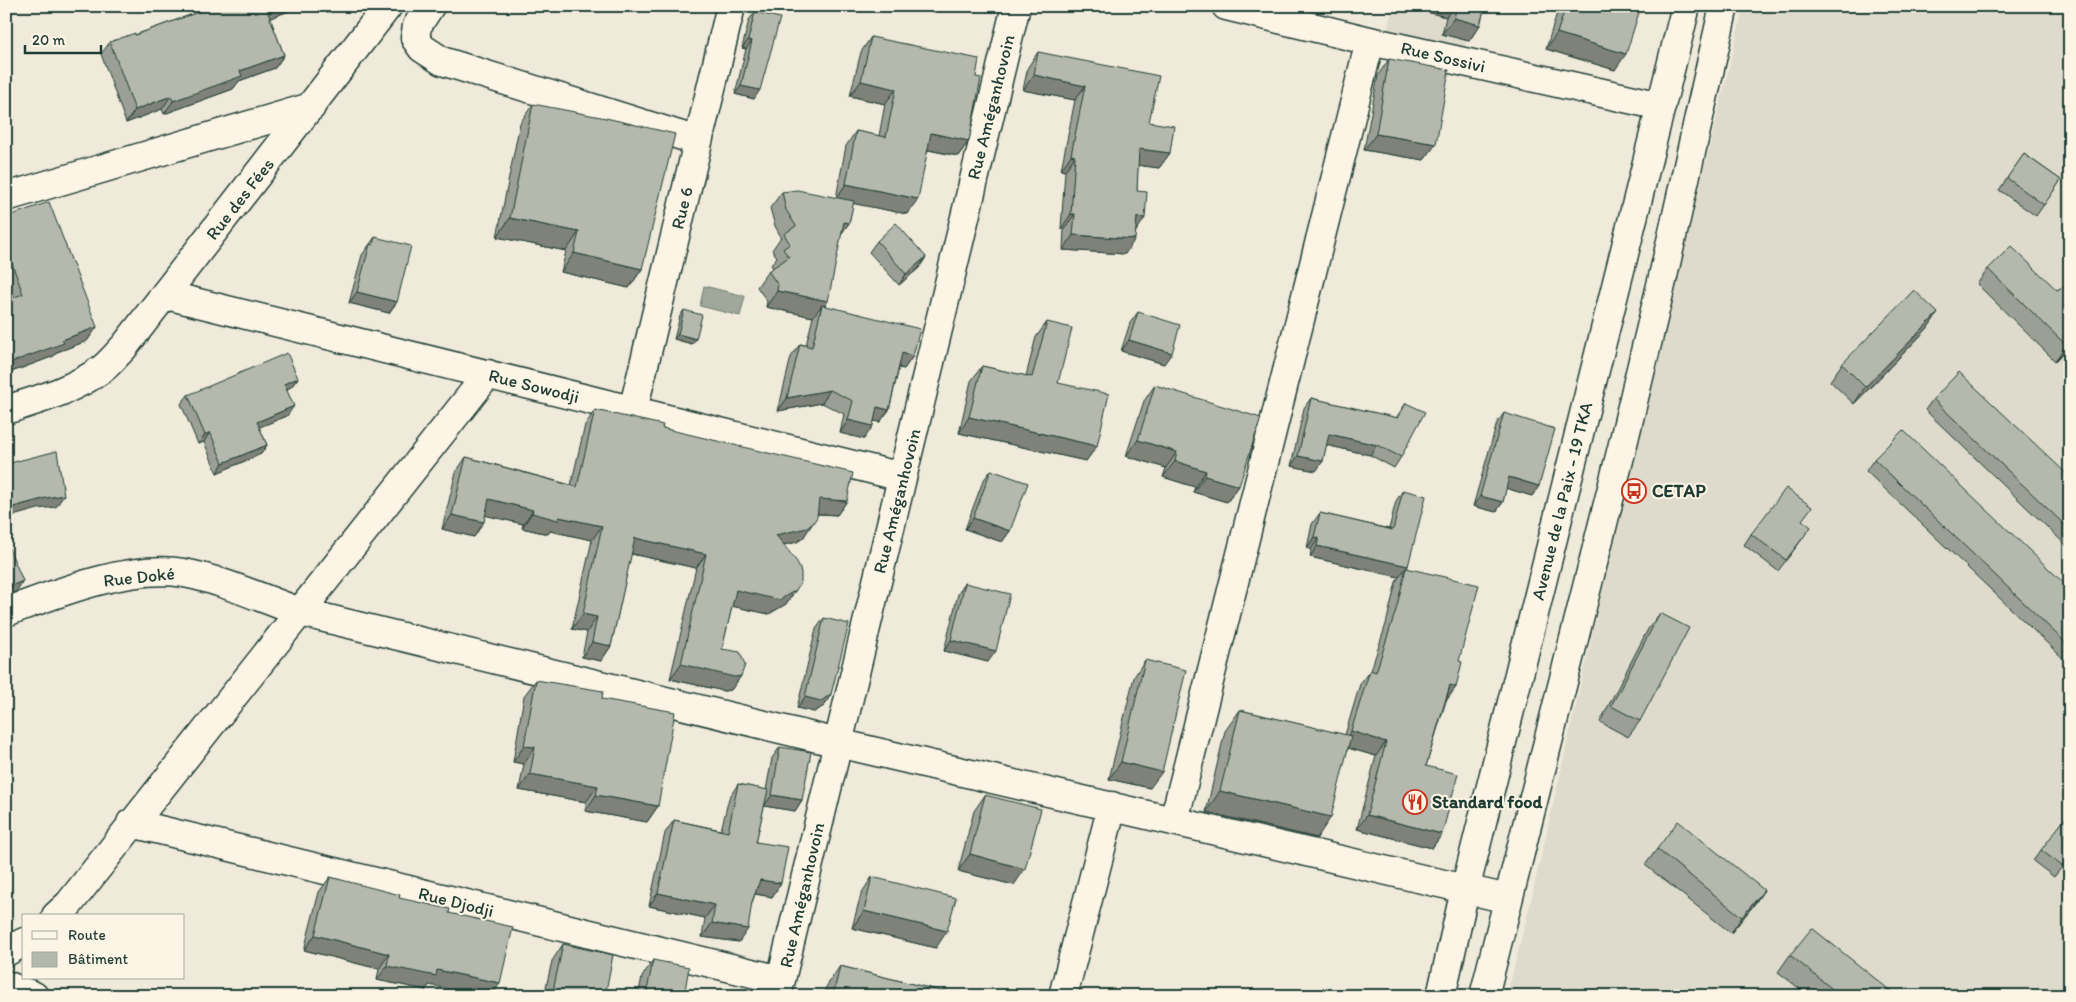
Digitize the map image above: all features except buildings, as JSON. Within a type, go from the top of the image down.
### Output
[{"type":"street","name":"Rue des Fées","points":[[6,410],[56,394],[82,383],[104,368],[124,347],[388,6]]},
{"type":"street","points":[[430,6],[417,26],[415,38],[422,48],[442,61],[698,141]]},
{"type":"street","name":"Rue 6","points":[[633,410],[731,6]]},
{"type":"street","name":"Rue Améganhovoin","points":[[779,988],[1016,6]]},
{"type":"street","name":"Rue Sossivi","points":[[1226,6],[1370,41],[1661,106]]},
{"type":"street","name":"Avenue de la Paix - 19 TKA","points":[[1440,996],[1686,6]]},
{"type":"street","points":[[1484,996],[1662,281],[1724,6]]},
{"type":"street","points":[[1174,821],[1370,41]]},
{"type":"street","points":[[6,198],[310,107]]},
{"type":"street","points":[[1619,271],[1662,281]]},
{"type":"street","name":"Rue Sowodji","points":[[166,294],[902,477]]},
{"type":"street","points":[[58,914],[69,904],[488,374]]},
{"type":"street","name":"Rue Doké","points":[[6,612],[102,579],[149,573],[183,573],[213,581],[300,612],[838,743],[1508,899]]},
{"type":"street","points":[[1063,996],[1112,806]]},
{"type":"street","name":"Rue Djodji","points":[[131,824],[779,988]]},
{"type":"street","points":[[6,952],[22,943]]},
{"type":"street","points":[[6,985],[34,996]]},
{"type":"shaded area","points":[[1393,6],[1476,6],[1464,51],[1387,31]]},
{"type":"shaded area","points":[[1744,6],[2070,6],[2070,996],[1507,996],[1629,476]]},
{"type":"shaded area","points":[[704,286],[745,296],[740,316],[700,306]]},
{"type":"place","name":"CETAP","points":[[1634,491]]},
{"type":"place","name":"Standard food","points":[[1415,802]]}]
